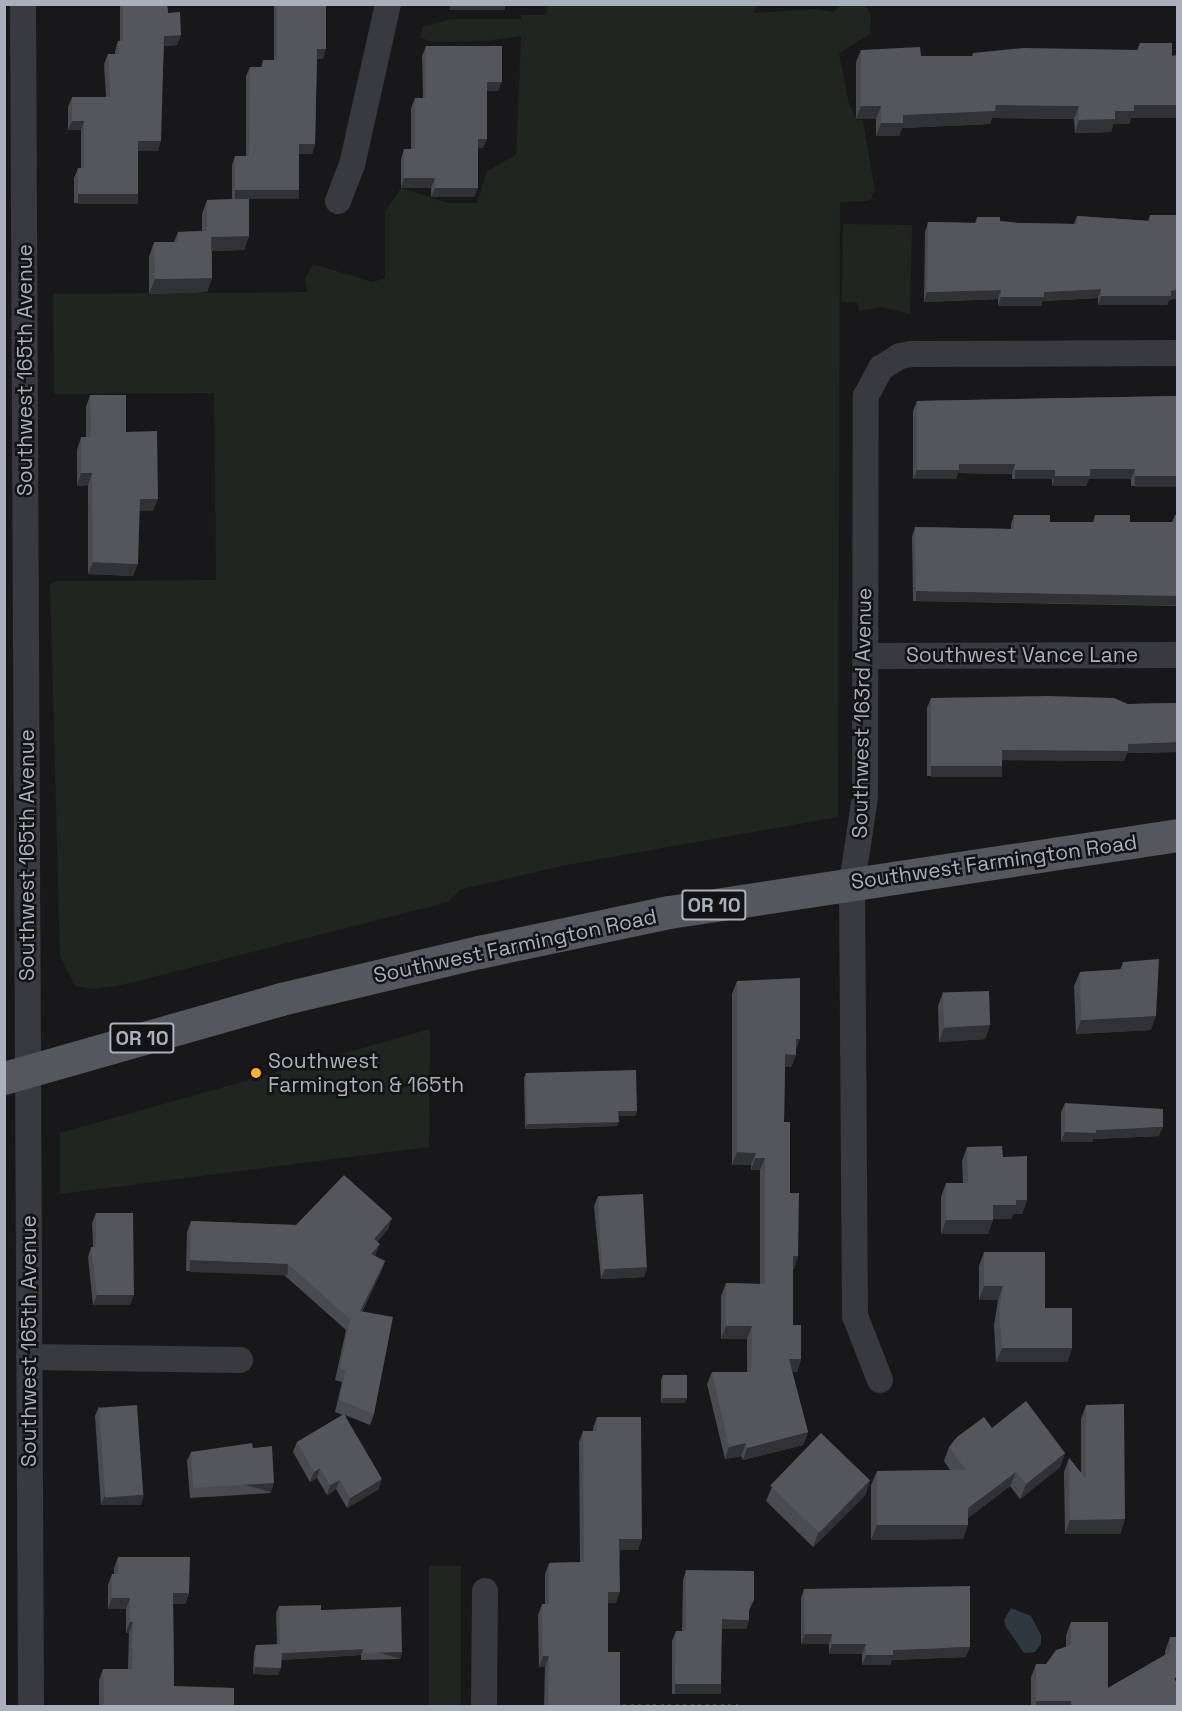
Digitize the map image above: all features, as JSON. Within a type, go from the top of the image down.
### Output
[{"type":"main road","name":"Southwest Farmington Road","points":[[16,1074],[281,999],[479,952],[669,912],[1178,835]]},
{"type":"street","name":"Southwest 165th Avenue","points":[[22,4],[14,174],[16,1074],[29,1357],[31,1707]]},
{"type":"street","points":[[338,201],[352,165],[388,4]]},
{"type":"street","name":"Southwest 163rd Avenue","points":[[880,1380],[855,1316],[852,883],[865,796],[863,406],[869,386],[881,368],[900,356],[911,354],[1178,353]]},
{"type":"street","name":"Southwest Vance Lane","points":[[866,656],[1178,655]]},
{"type":"street","points":[[29,1357],[240,1360]]},
{"type":"street","points":[[484,1707],[485,1591]]},
{"type":"path","points":[[609,1706],[738,1707]]},
{"type":"shaded area","points":[[548,5],[757,5],[754,13],[815,9],[834,12],[841,5],[865,5],[871,16],[870,34],[839,53],[849,104],[856,119],[863,121],[875,191],[869,201],[840,202],[838,817],[561,866],[459,890],[448,902],[122,985],[94,989],[75,986],[60,956],[50,584],[56,581],[216,580],[214,393],[54,394],[53,294],[307,292],[305,279],[313,264],[373,282],[385,278],[385,212],[401,188],[448,203],[477,203],[487,171],[516,155],[521,36],[488,41],[433,42],[421,38],[422,27],[451,19],[521,19],[521,15],[546,15]]},
{"type":"shaded area","points":[[843,224],[912,225],[910,314],[882,307],[859,311],[858,302],[842,302]]},
{"type":"shaded area","points":[[430,1029],[429,1147],[60,1194],[60,1133]]},
{"type":"shaded area","points":[[429,1566],[461,1566],[461,1706],[429,1706]]},
{"type":"shaded area","points":[[1011,1608],[1031,1616],[1041,1635],[1041,1644],[1035,1652],[1024,1653],[1006,1627],[1004,1620]]},
{"type":"building","points":[[123,4],[167,4],[168,13],[180,12],[181,35],[164,36],[161,141],[138,141],[138,194],[78,194],[78,168],[84,168],[84,121],[72,121],[72,97],[110,97],[108,54],[119,54],[118,41],[123,41]]},
{"type":"building","points":[[277,4],[326,4],[326,49],[317,49],[315,144],[299,144],[299,190],[235,190],[235,156],[249,156],[250,67],[263,67],[263,60],[277,60]]},
{"type":"building","points":[[1140,43],[1172,43],[1172,56],[1178,55],[1178,105],[1134,105],[1134,111],[1115,111],[1115,119],[1079,120],[1079,106],[996,105],[995,111],[903,115],[903,123],[881,123],[881,106],[861,106],[861,50],[920,47],[921,56],[973,56],[973,53],[1024,48],[1139,50]]},
{"type":"building","points":[[426,46],[502,46],[502,82],[487,82],[487,139],[478,139],[478,188],[435,188],[435,178],[404,178],[404,149],[415,149],[415,98],[426,98]]},
{"type":"building","points":[[249,199],[249,236],[211,237],[212,278],[155,279],[154,242],[178,242],[178,232],[207,231],[207,200]]},
{"type":"building","points":[[1150,215],[1178,215],[1178,289],[1171,291],[1171,296],[1101,296],[1101,289],[1044,292],[1044,297],[1001,297],[1001,290],[927,292],[928,222],[977,223],[977,217],[1000,217],[1000,221],[1019,223],[1077,224],[1077,216],[1150,221]]},
{"type":"building","points":[[90,395],[126,395],[126,432],[157,431],[158,499],[140,499],[138,564],[93,562],[92,473],[81,473],[81,437],[91,437]]},
{"type":"building","points":[[1178,396],[1178,476],[1135,476],[1135,469],[1090,469],[1090,476],[1055,476],[1055,470],[1015,470],[1015,464],[959,464],[959,470],[917,470],[917,401]]},
{"type":"building","points":[[1014,515],[1050,515],[1050,522],[1095,522],[1095,515],[1130,515],[1130,522],[1175,522],[1175,515],[1178,515],[1178,596],[916,591],[915,527],[1014,529]]},
{"type":"building","points":[[1048,696],[1114,698],[1128,704],[1178,703],[1178,742],[1128,744],[1128,751],[1002,750],[1002,766],[931,766],[931,698]]},
{"type":"building","points":[[1159,959],[1156,1016],[1081,1020],[1080,972],[1123,969],[1123,962]]},
{"type":"building","points":[[800,978],[800,1039],[796,1039],[796,1055],[785,1054],[784,1122],[790,1122],[790,1193],[799,1193],[798,1256],[793,1256],[793,1325],[801,1325],[801,1359],[789,1359],[808,1432],[747,1448],[746,1443],[729,1447],[712,1372],[751,1372],[752,1326],[726,1326],[726,1283],[765,1284],[765,1158],[755,1158],[756,1153],[737,1152],[737,981]]},
{"type":"building","points":[[989,991],[990,1025],[944,1027],[943,993]]},
{"type":"building","points":[[636,1070],[637,1111],[618,1111],[619,1122],[527,1124],[526,1073]]},
{"type":"building","points":[[1065,1103],[1163,1109],[1163,1127],[1096,1130],[1096,1133],[1065,1132]]},
{"type":"building","points":[[1002,1146],[1003,1157],[1027,1156],[1027,1200],[1016,1200],[1016,1205],[993,1205],[993,1220],[946,1220],[946,1183],[968,1183],[967,1147]]},
{"type":"building","points":[[344,1175],[392,1218],[374,1239],[380,1244],[371,1254],[385,1261],[360,1311],[393,1317],[374,1414],[339,1400],[346,1370],[340,1369],[350,1319],[288,1264],[190,1260],[191,1221],[296,1225]]},
{"type":"building","points":[[643,1194],[647,1267],[602,1269],[598,1196]]},
{"type":"building","points":[[96,1213],[133,1213],[134,1295],[97,1295],[91,1247],[96,1247]]},
{"type":"building","points":[[984,1252],[1045,1252],[1045,1308],[1072,1308],[1072,1348],[1002,1348],[999,1311],[1003,1286],[984,1286]]},
{"type":"building","points":[[663,1375],[687,1375],[687,1398],[663,1398]]},
{"type":"building","points":[[1026,1401],[1065,1453],[1026,1484],[1016,1472],[968,1508],[968,1525],[877,1525],[877,1471],[966,1470],[949,1447],[957,1437],[984,1417],[992,1428]]},
{"type":"building","points":[[1124,1404],[1125,1519],[1070,1520],[1069,1458],[1086,1479],[1086,1405]]},
{"type":"building","points":[[137,1405],[143,1495],[105,1497],[99,1408]]},
{"type":"building","points":[[344,1414],[382,1479],[350,1498],[340,1480],[330,1485],[320,1468],[314,1472],[297,1442]]},
{"type":"building","points":[[597,1417],[641,1417],[642,1539],[619,1539],[620,1592],[608,1592],[608,1652],[620,1652],[620,1707],[548,1707],[549,1656],[543,1656],[542,1604],[549,1604],[549,1563],[584,1562],[583,1431],[597,1431]]},
{"type":"building","points":[[821,1433],[870,1480],[819,1533],[770,1486]]},
{"type":"building","points":[[252,1443],[253,1448],[272,1446],[274,1483],[193,1488],[191,1452]]},
{"type":"building","points":[[118,1557],[190,1557],[189,1593],[173,1593],[174,1686],[234,1688],[234,1707],[104,1707],[103,1669],[132,1669],[133,1622],[130,1622],[130,1598],[112,1598],[112,1574],[118,1574]]},
{"type":"building","points":[[686,1570],[754,1571],[754,1600],[749,1604],[749,1620],[722,1619],[721,1684],[675,1684],[676,1631],[686,1631]]},
{"type":"building","points":[[970,1586],[970,1647],[893,1650],[893,1655],[866,1655],[866,1644],[832,1644],[832,1634],[805,1634],[804,1589]]},
{"type":"building","points":[[321,1605],[321,1610],[401,1607],[402,1652],[363,1653],[363,1649],[282,1653],[281,1668],[255,1667],[256,1645],[280,1644],[279,1606]]},
{"type":"building","points":[[1071,1622],[1108,1622],[1108,1688],[1170,1652],[1170,1637],[1178,1637],[1178,1678],[1174,1678],[1178,1685],[1178,1707],[1072,1707],[1071,1701],[1036,1701],[1036,1664],[1046,1664],[1056,1650],[1071,1645]]},
{"type":"place","name":"Southwest Farmington & 165th","points":[[256,1073]]}]
